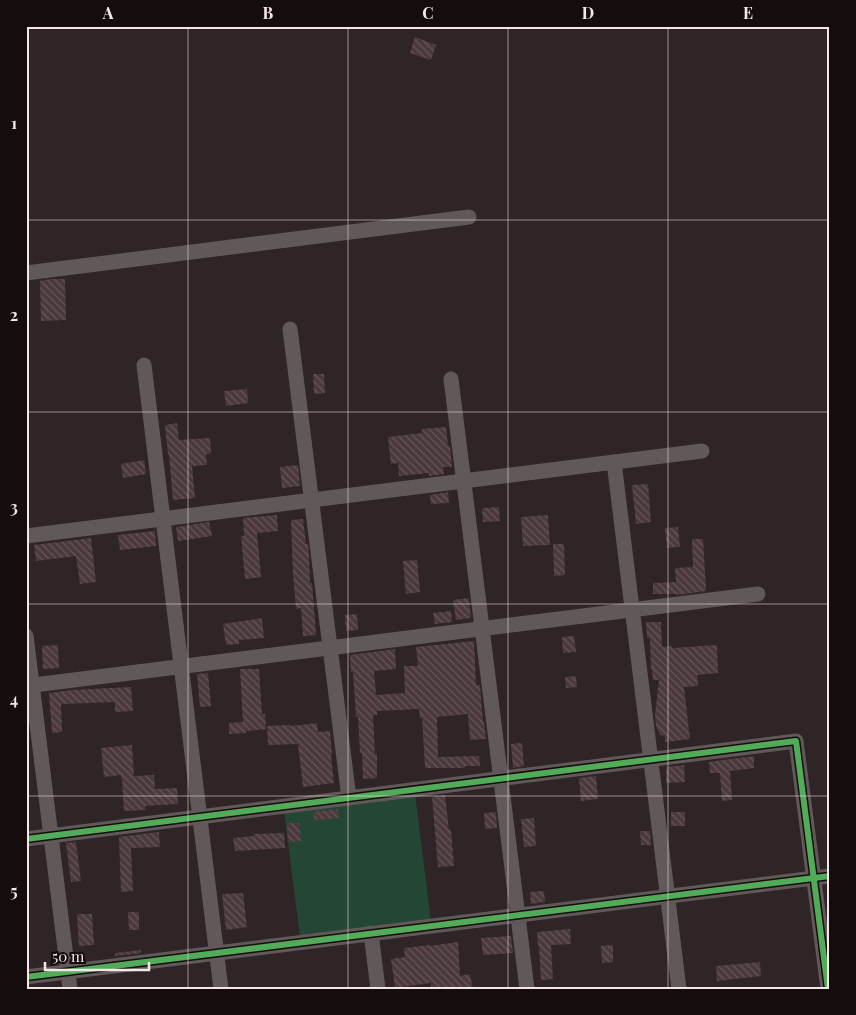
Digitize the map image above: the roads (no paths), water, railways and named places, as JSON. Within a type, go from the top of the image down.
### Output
[{"type":"street","points":[[26,273],[469,217]]},
{"type":"street","points":[[290,329],[349,798]]},
{"type":"street","points":[[144,365],[222,989]]},
{"type":"street","points":[[451,379],[527,989]]},
{"type":"street","points":[[26,536],[702,450]]},
{"type":"street","points":[[614,462],[679,989]]},
{"type":"street","points":[[29,686],[758,594]]},
{"type":"street","points":[[26,636],[29,686],[51,835],[70,989]]},
{"type":"street","points":[[26,838],[796,741],[828,989]]},
{"type":"street","points":[[26,977],[830,876]]},
{"type":"street","points":[[371,933],[378,989]]}]
